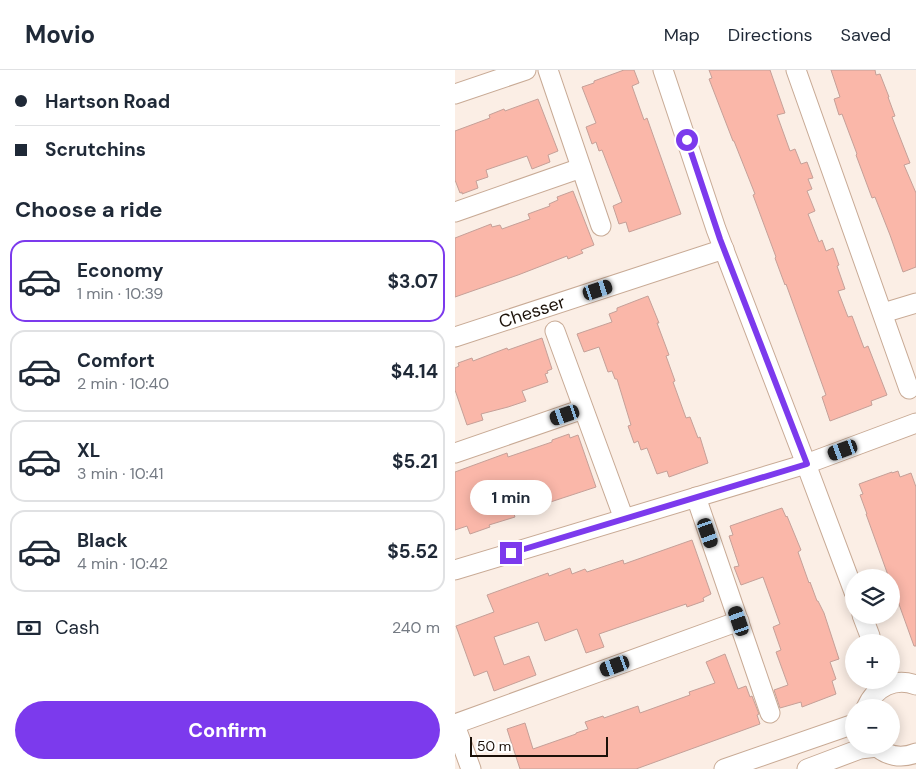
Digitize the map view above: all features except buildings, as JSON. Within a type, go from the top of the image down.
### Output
[{"type":"street","points":[[455,94],[526,70]]},
{"type":"street","points":[[549,70],[601,226]]},
{"type":"street","points":[[663,70],[724,249],[846,569]]},
{"type":"street","points":[[796,70],[909,389]]},
{"type":"street","points":[[455,212],[581,168]]},
{"type":"street","name":"Chesser","points":[[455,337],[724,249]]},
{"type":"street","points":[[883,313],[916,303]]},
{"type":"street","points":[[555,332],[624,519]]},
{"type":"street","points":[[455,453],[583,409]]},
{"type":"street","points":[[455,570],[807,464],[916,423]]},
{"type":"street","points":[[696,497],[770,713]]},
{"type":"street","points":[[471,769],[455,724],[739,621]]},
{"type":"street","points":[[900,676],[911,684]]},
{"type":"street","points":[[872,694],[885,686],[899,682],[911,684]]},
{"type":"street","points":[[724,769],[845,727]]},
{"type":"street","points":[[896,754],[903,756],[916,753]]},
{"type":"street","points":[[807,769],[847,754]]},
{"type":"street","points":[[887,754],[907,769]]},
{"type":"route","points":[[511,553],[807,464],[720,239],[687,140]]}]
